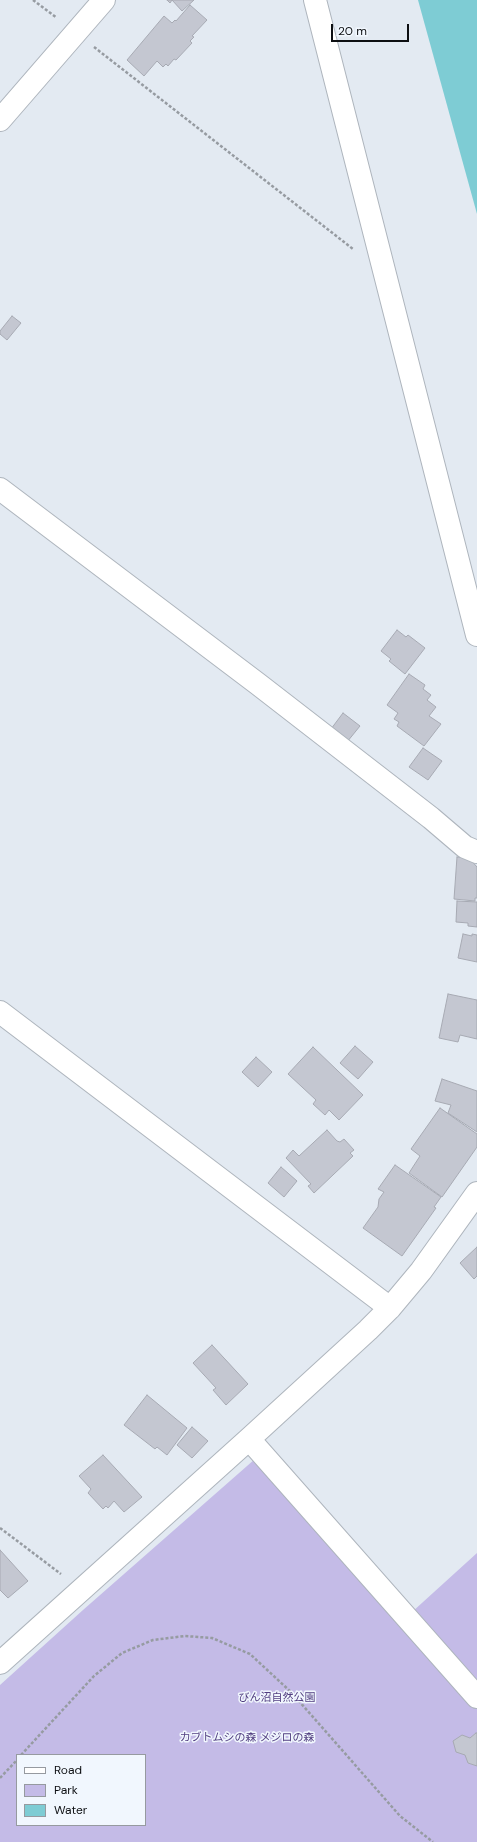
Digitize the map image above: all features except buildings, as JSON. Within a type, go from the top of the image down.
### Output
[{"type":"street","points":[[0,120],[104,0]]},
{"type":"street","points":[[315,0],[477,635]]},
{"type":"street","points":[[0,489],[264,689],[431,818],[465,847],[477,852]]},
{"type":"street","points":[[0,1012],[390,1308]]},
{"type":"street","points":[[0,1663],[249,1439],[390,1308],[440,1246],[477,1193]]},
{"type":"street","points":[[249,1439],[477,1697]]},
{"type":"path","points":[[34,0],[354,250]]},
{"type":"path","points":[[0,1528],[81,1589]]},
{"type":"path","points":[[22,1754],[94,1676],[122,1653],[153,1640],[185,1636],[212,1638],[250,1654],[291,1692],[400,1816],[433,1842]]},
{"type":"path","points":[[0,1778],[16,1761]]},
{"type":"green space","name":"びん沼自然公園","points":[[255,1459],[401,1622],[477,1553],[477,1842],[0,1842],[0,1685]]},
{"type":"water","points":[[418,0],[477,0],[477,214]]},
{"type":"park label","name":"カブトムシの森 メジロの森","points":[[247,1738]]}]
